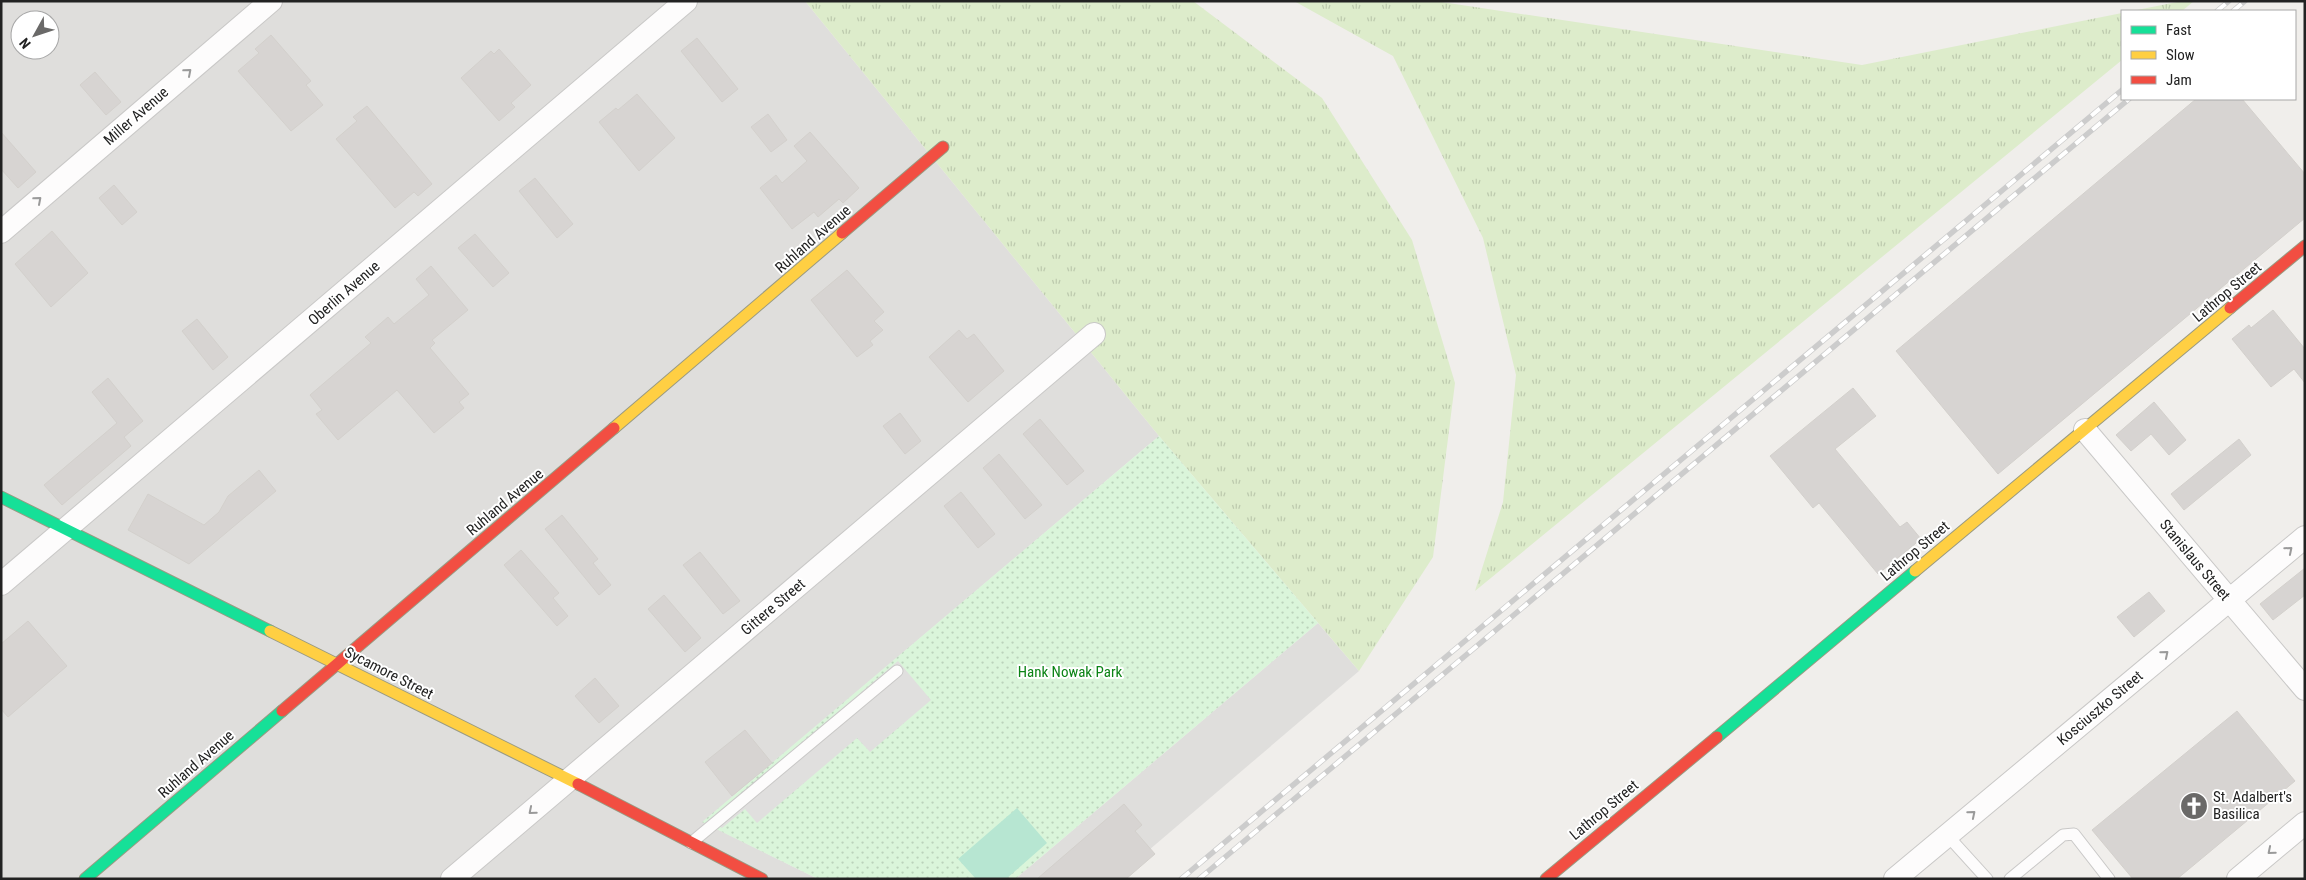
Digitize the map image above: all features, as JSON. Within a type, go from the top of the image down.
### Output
[{"type":"street","name":"Miller Avenue","points":[[1,232],[271,1]]},
{"type":"street","name":"Oberlin Avenue","points":[[1,584],[208,410],[686,1]]},
{"type":"street","name":"Ruhland Avenue","points":[[85,879],[943,147]]},
{"type":"street","name":"Lathrop Street","points":[[1546,879],[2305,246]]},
{"type":"street","name":"Gittere Street","points":[[452,879],[1094,334]]},
{"type":"street","name":"Stanislaus Street","points":[[2085,430],[2305,690]]},
{"type":"street","name":"Sycamore Street","points":[[1,497],[336,663],[762,879]]},
{"type":"street","name":"Kosciuszko Street","points":[[1895,879],[2305,537]]},
{"type":"street","points":[[2238,879],[2305,823]]},
{"type":"lane","points":[[691,844],[897,671]]},
{"type":"lane","points":[[2010,879],[2064,835],[2074,834],[2109,879]]},
{"type":"lane","points":[[1947,835],[1987,879]]},
{"type":"shaded area","points":[[1,1],[805,1],[1159,436],[703,822],[818,879],[1,879]]},
{"type":"shaded area","points":[[1318,623],[1359,671],[1115,879],[1015,879]]},
{"type":"shaded area","points":[[898,661],[931,700],[870,752],[857,738],[757,823],[745,809],[722,828],[709,821]]},
{"type":"green space","points":[[805,1],[1193,1],[1322,98],[1412,240],[1455,383],[1433,557],[1359,671],[1159,436]]},
{"type":"green space","points":[[1294,1],[1435,1],[1862,65],[2121,13],[2121,61],[1475,591],[1503,502],[1516,375],[1483,238],[1393,56]]},
{"type":"green space","points":[[2182,1],[2194,1],[2183,10],[2137,10]]},
{"type":"green space","name":"Hank Nowak Park","points":[[1159,436],[1318,623],[1015,879],[818,879],[702,822]]},
{"type":"green space","points":[[1017,808],[1047,843],[1006,879],[976,879],[958,859]]},
{"type":"building","points":[[271,35],[311,81],[306,85],[323,105],[291,131],[238,71],[259,53],[255,49]]},
{"type":"building","points":[[697,38],[738,89],[722,102],[681,51]]},
{"type":"building","points":[[499,49],[531,85],[511,103],[515,107],[499,121],[461,78],[491,51],[494,54]]},
{"type":"building","points":[[95,72],[121,102],[106,115],[80,85]]},
{"type":"building","points":[[637,94],[675,138],[639,171],[599,122],[616,108],[618,110]]},
{"type":"building","points":[[2195,100],[2243,100],[2305,174],[2305,218],[1998,474],[1896,351]]},
{"type":"building","points":[[367,106],[432,184],[418,196],[414,192],[395,208],[336,139],[357,121],[353,117]]},
{"type":"building","points":[[768,114],[787,140],[771,152],[751,127]]},
{"type":"building","points":[[1,132],[36,172],[18,188],[1,169]]},
{"type":"building","points":[[810,132],[859,188],[843,203],[839,199],[818,217],[814,212],[792,229],[760,188],[776,175],[782,183],[807,161],[794,146]]},
{"type":"building","points":[[535,178],[573,224],[557,238],[519,191]]},
{"type":"building","points":[[114,185],[137,212],[122,225],[99,198]]},
{"type":"building","points":[[52,231],[88,273],[51,307],[15,264]]},
{"type":"building","points":[[475,234],[509,273],[493,287],[458,248]]},
{"type":"building","points":[[431,266],[468,310],[432,340],[435,343],[430,348],[469,394],[459,402],[464,408],[434,433],[397,390],[338,440],[316,414],[322,410],[310,395],[371,343],[365,337],[388,317],[394,324],[429,295],[416,279]]},
{"type":"building","points":[[847,270],[884,312],[874,321],[883,330],[870,341],[873,345],[857,357],[811,300]]},
{"type":"building","points":[[2273,310],[2305,349],[2305,383],[2294,369],[2271,387],[2232,339],[2249,325],[2251,328]]},
{"type":"building","points":[[197,319],[228,357],[213,370],[182,331]]},
{"type":"building","points":[[959,330],[967,339],[974,334],[1004,371],[968,402],[929,357]]},
{"type":"building","points":[[108,378],[143,421],[124,437],[131,446],[62,505],[44,485],[117,423],[92,392]]},
{"type":"building","points":[[1853,388],[1876,416],[1835,449],[1900,527],[1907,522],[1921,539],[1878,574],[1819,503],[1813,508],[1770,456]]},
{"type":"building","points":[[2154,402],[2186,440],[2169,455],[2151,434],[2131,451],[2116,435]]},
{"type":"building","points":[[900,413],[921,441],[905,454],[883,426]]},
{"type":"building","points":[[1040,419],[1084,471],[1067,485],[1023,434]]},
{"type":"building","points":[[2239,439],[2251,455],[2184,510],[2171,494]]},
{"type":"building","points":[[999,454],[1042,505],[1025,519],[983,468]]},
{"type":"building","points":[[259,470],[276,491],[189,564],[128,530],[148,494],[204,525],[219,512],[228,496]]},
{"type":"building","points":[[961,492],[995,534],[978,548],[944,506]]},
{"type":"building","points":[[562,515],[598,559],[593,563],[611,585],[599,595],[545,529]]},
{"type":"building","points":[[521,550],[559,593],[553,598],[568,616],[557,626],[504,565]]},
{"type":"building","points":[[700,552],[740,601],[723,614],[683,565]]},
{"type":"building","points":[[2305,568],[2305,595],[2273,620],[2260,604]]},
{"type":"building","points":[[2149,592],[2165,611],[2134,637],[2117,617]]},
{"type":"building","points":[[664,595],[701,638],[685,652],[648,609]]},
{"type":"building","points":[[28,621],[67,666],[8,717],[1,709],[1,644]]},
{"type":"building","points":[[595,678],[619,706],[599,723],[575,696]]},
{"type":"building","name":"St. Adalbert's Basilica","points":[[2237,711],[2295,781],[2177,879],[2133,879],[2092,830]]},
{"type":"building","points":[[745,730],[772,763],[732,796],[705,762]]},
{"type":"building","points":[[1124,804],[1142,825],[1135,831],[1155,854],[1126,879],[1037,879]]},
{"type":"railway","points":[[2218,10],[2229,1]]},
{"type":"railway","points":[[2234,10],[2245,1]]},
{"type":"railway","points":[[1181,879],[2121,91]]},
{"type":"railway","points":[[1199,879],[2128,100]]},
{"type":"traffic: fast","points":[[1,497],[270,631]]},
{"type":"traffic: fast","points":[[1717,737],[1915,571]]},
{"type":"traffic: fast","points":[[85,879],[282,711]]},
{"type":"traffic: slow","points":[[614,428],[842,233]]},
{"type":"traffic: slow","points":[[1915,571],[2230,308]]},
{"type":"traffic: slow","points":[[270,631],[578,784]]},
{"type":"traffic: jam","points":[[842,233],[943,147]]},
{"type":"traffic: jam","points":[[2230,308],[2305,246]]},
{"type":"traffic: jam","points":[[282,711],[614,428]]},
{"type":"traffic: jam","points":[[1546,879],[1717,737]]},
{"type":"traffic: jam","points":[[578,784],[762,879]]},
{"type":"place","name":"St. Adalbert's Basilica","points":[[2194,806]]}]
